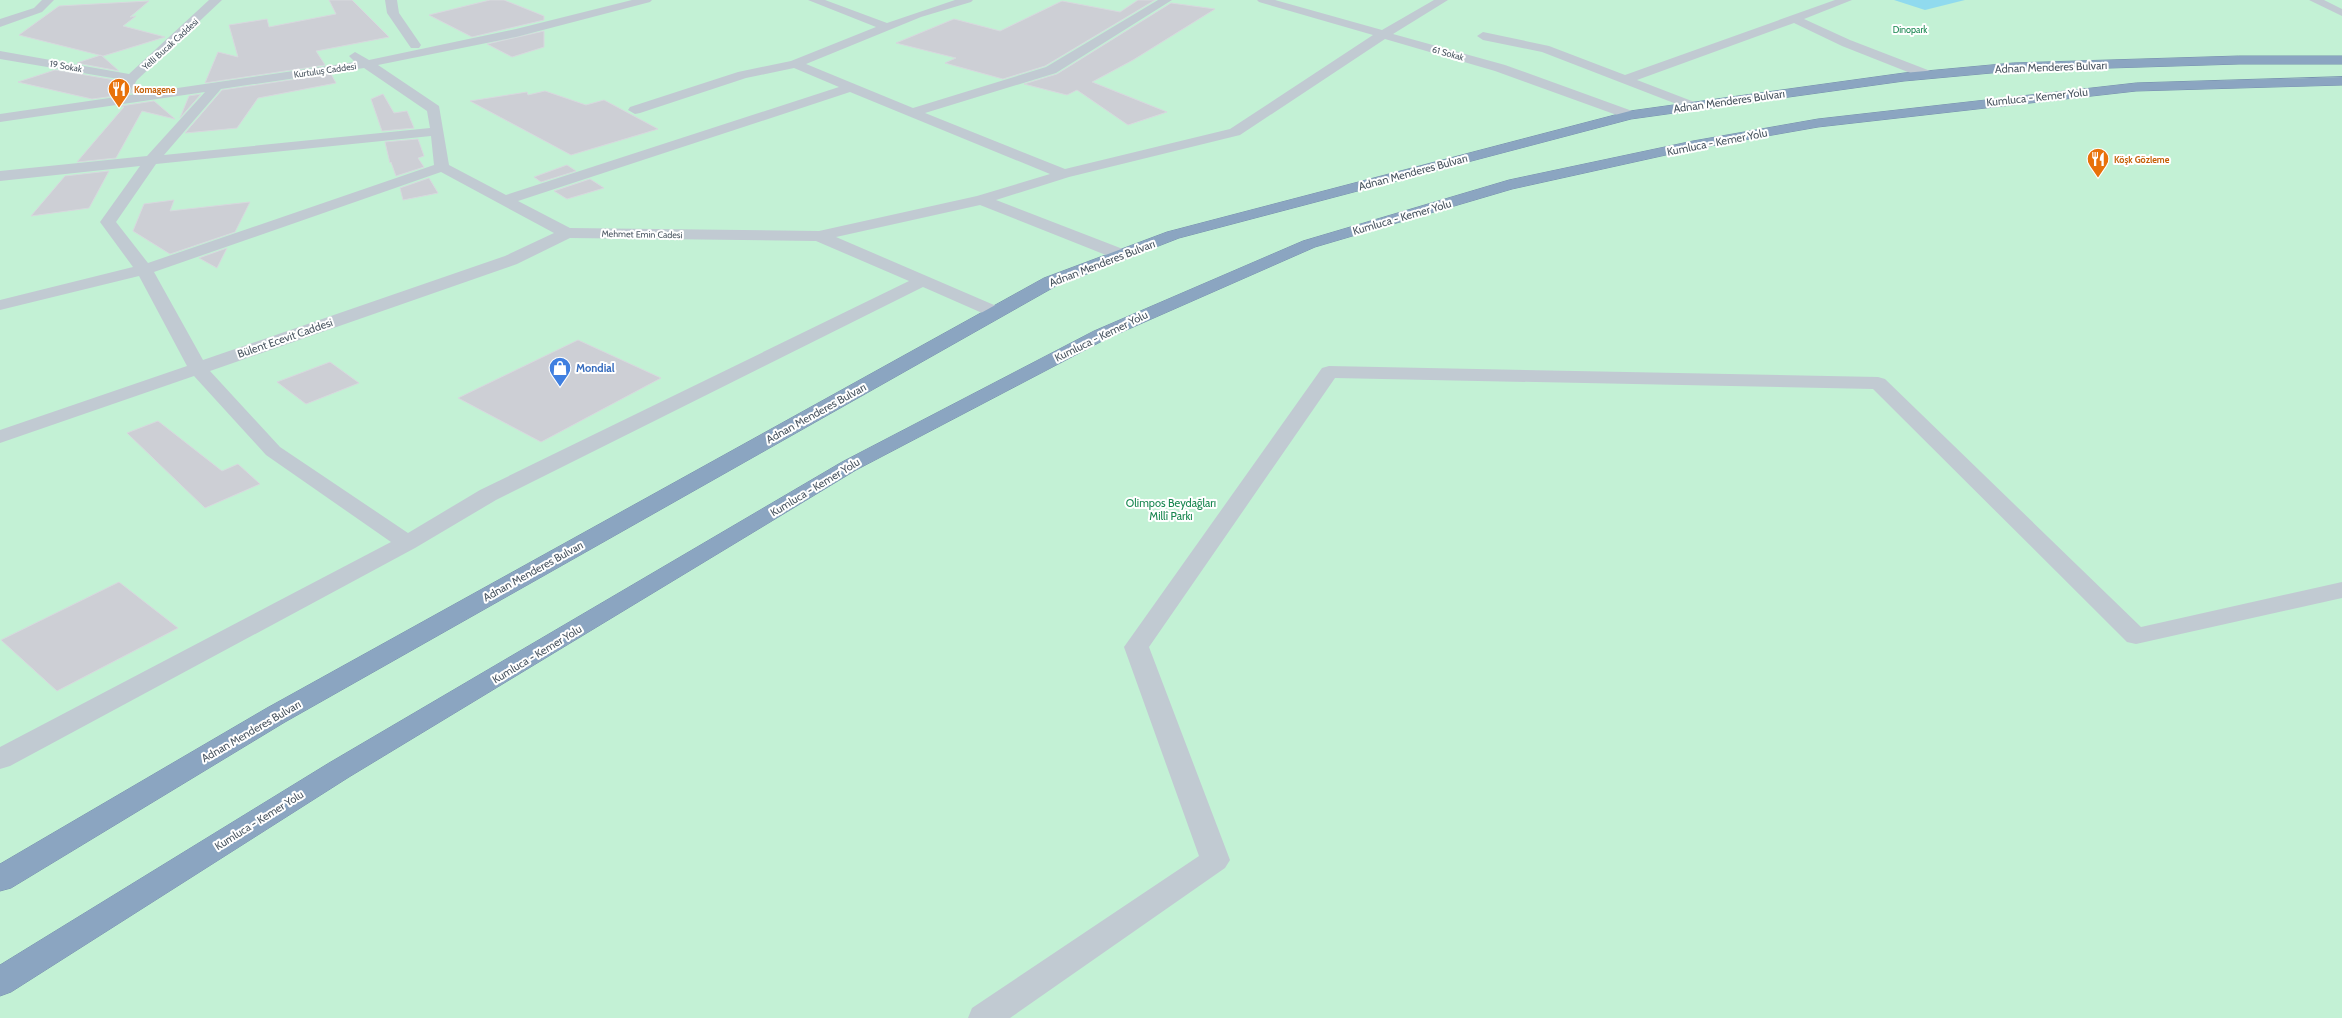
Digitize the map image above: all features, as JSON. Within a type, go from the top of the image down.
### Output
[{"type":"highway","name":"Adnan Menderes Bulvarı","points":[[0,879],[276,715],[995,312],[1050,282],[1174,235],[1630,115],[1928,75],[2021,67],[2239,60],[2342,60]]},
{"type":"highway","name":"Kumluca - Kemer Yolu","points":[[0,982],[338,770],[849,466],[1100,335],[1309,244],[1509,185],[1693,145],[1818,123],[2136,87],[2342,81]]},
{"type":"street","points":[[0,23],[38,10],[48,0]]},
{"type":"street","name":"Yelli Bucak Caddesi","points":[[128,84],[216,0]]},
{"type":"street","name":"Kurtuluş Caddesi","points":[[0,107],[128,84],[361,60],[414,45],[609,0]]},
{"type":"street","name":"Kurtuluş Caddesi","points":[[0,118],[217,86],[516,33],[646,0]]},
{"type":"street","points":[[814,0],[887,27]]},
{"type":"street","points":[[635,110],[743,75],[795,64],[887,27],[967,0]]},
{"type":"street","points":[[912,113],[1051,70],[1166,0]]},
{"type":"street","name":"61 Sokak","points":[[1263,0],[1500,68],[1630,115]]},
{"type":"street","points":[[819,236],[981,200],[1064,174],[1235,132],[1382,35],[1442,0]]},
{"type":"street","points":[[1627,80],[1846,0]]},
{"type":"street","points":[[2315,0],[2342,13]]},
{"type":"street","points":[[394,1],[393,13],[414,45]]},
{"type":"street","points":[[1794,18],[1846,43],[1928,75]]},
{"type":"street","points":[[1483,36],[1545,49],[1692,106]]},
{"type":"street","name":"19 Sokak","points":[[0,55],[128,84]]},
{"type":"street","points":[[0,305],[144,270],[442,167],[434,109],[361,60]]},
{"type":"street","points":[[795,64],[849,88],[1064,174]]},
{"type":"street","points":[[217,86],[151,161],[108,222],[144,270],[198,369],[273,451],[407,543]]},
{"type":"street","points":[[505,200],[849,88]]},
{"type":"street","points":[[0,176],[437,130]]},
{"type":"street","name":"Mehmet Emin Cadesi","points":[[442,167],[567,233],[819,236],[995,312]]},
{"type":"street","points":[[981,200],[1122,255]]},
{"type":"street","name":"Bülent Ecevit Caddesi","points":[[0,437],[511,260],[567,233]]},
{"type":"street","points":[[0,759],[407,543],[488,495],[922,281]]},
{"type":"street","points":[[984,1018],[1215,860],[1136,647],[1329,372],[1878,383],[2136,636],[2342,590]]},
{"type":"green space","name":"Olimpos Beydağları Millî Parkı","points":[[0,0],[2342,0],[2342,1018],[0,1018]]},
{"type":"water","points":[[1894,0],[1965,0],[1925,10]]},
{"type":"building","points":[[329,0],[352,0],[389,37],[316,51],[325,65],[205,83],[218,52],[238,57],[229,25],[267,19],[269,27],[336,14]]},
{"type":"building","points":[[490,0],[504,0],[544,16],[544,20],[472,37],[429,15]]},
{"type":"building","points":[[1138,0],[1155,0],[1045,66],[1003,79],[945,63],[956,58],[896,43],[954,19],[1000,31],[1062,1],[1120,12]]},
{"type":"building","points":[[149,1],[130,17],[136,16],[123,26],[165,37],[103,56],[19,35],[59,6]]},
{"type":"building","points":[[1171,3],[1215,9],[1133,60],[1092,82],[1167,112],[1128,125],[1077,90],[1067,95],[1024,84],[1057,74]]},
{"type":"building","points":[[544,31],[544,47],[512,57],[487,44]]},
{"type":"building","points":[[101,55],[119,71],[77,63]]},
{"type":"building","points":[[55,70],[121,81],[117,90],[120,94],[130,94],[92,99],[18,82]]},
{"type":"building","points":[[331,74],[336,83],[258,98],[237,128],[185,133],[222,90]]},
{"type":"building","points":[[136,85],[140,88],[142,86],[149,91],[130,93]]},
{"type":"building","points":[[545,91],[586,105],[604,100],[658,129],[571,155],[470,101],[527,92],[528,95]]},
{"type":"building","points":[[201,94],[180,118],[189,96]]},
{"type":"building","points":[[383,94],[394,113],[407,111],[414,128],[382,131],[371,99]]},
{"type":"building","points":[[154,101],[175,119],[142,111],[116,158],[77,162],[124,107],[121,106]]},
{"type":"building","points":[[418,139],[424,156],[418,158],[424,167],[396,176],[391,162],[390,163],[385,142]]},
{"type":"building","points":[[567,165],[576,171],[541,182],[534,177]]},
{"type":"building","points":[[109,171],[89,208],[31,216],[65,176]]},
{"type":"building","points":[[429,178],[438,193],[403,200],[400,188]]},
{"type":"building","points":[[590,179],[604,188],[567,199],[554,191]]},
{"type":"building","points":[[174,200],[170,211],[250,202],[235,232],[170,254],[133,231],[144,204]]},
{"type":"building","points":[[227,248],[217,268],[199,258]]},
{"type":"building","name":"Mondial","points":[[578,340],[661,378],[541,442],[458,398]]},
{"type":"building","points":[[330,362],[359,383],[306,404],[277,382]]},
{"type":"building","points":[[158,421],[222,471],[238,464],[260,484],[205,508],[127,433]]},
{"type":"building","points":[[119,582],[178,628],[57,691],[1,640]]},
{"type":"place","name":"Komagene","points":[[119,108]]},
{"type":"place","name":"Köşk Gözleme","points":[[2098,178]]},
{"type":"place","name":"Mondial","points":[[560,388]]},
{"type":"park label","name":"Dinopark","points":[[1910,29]]}]
